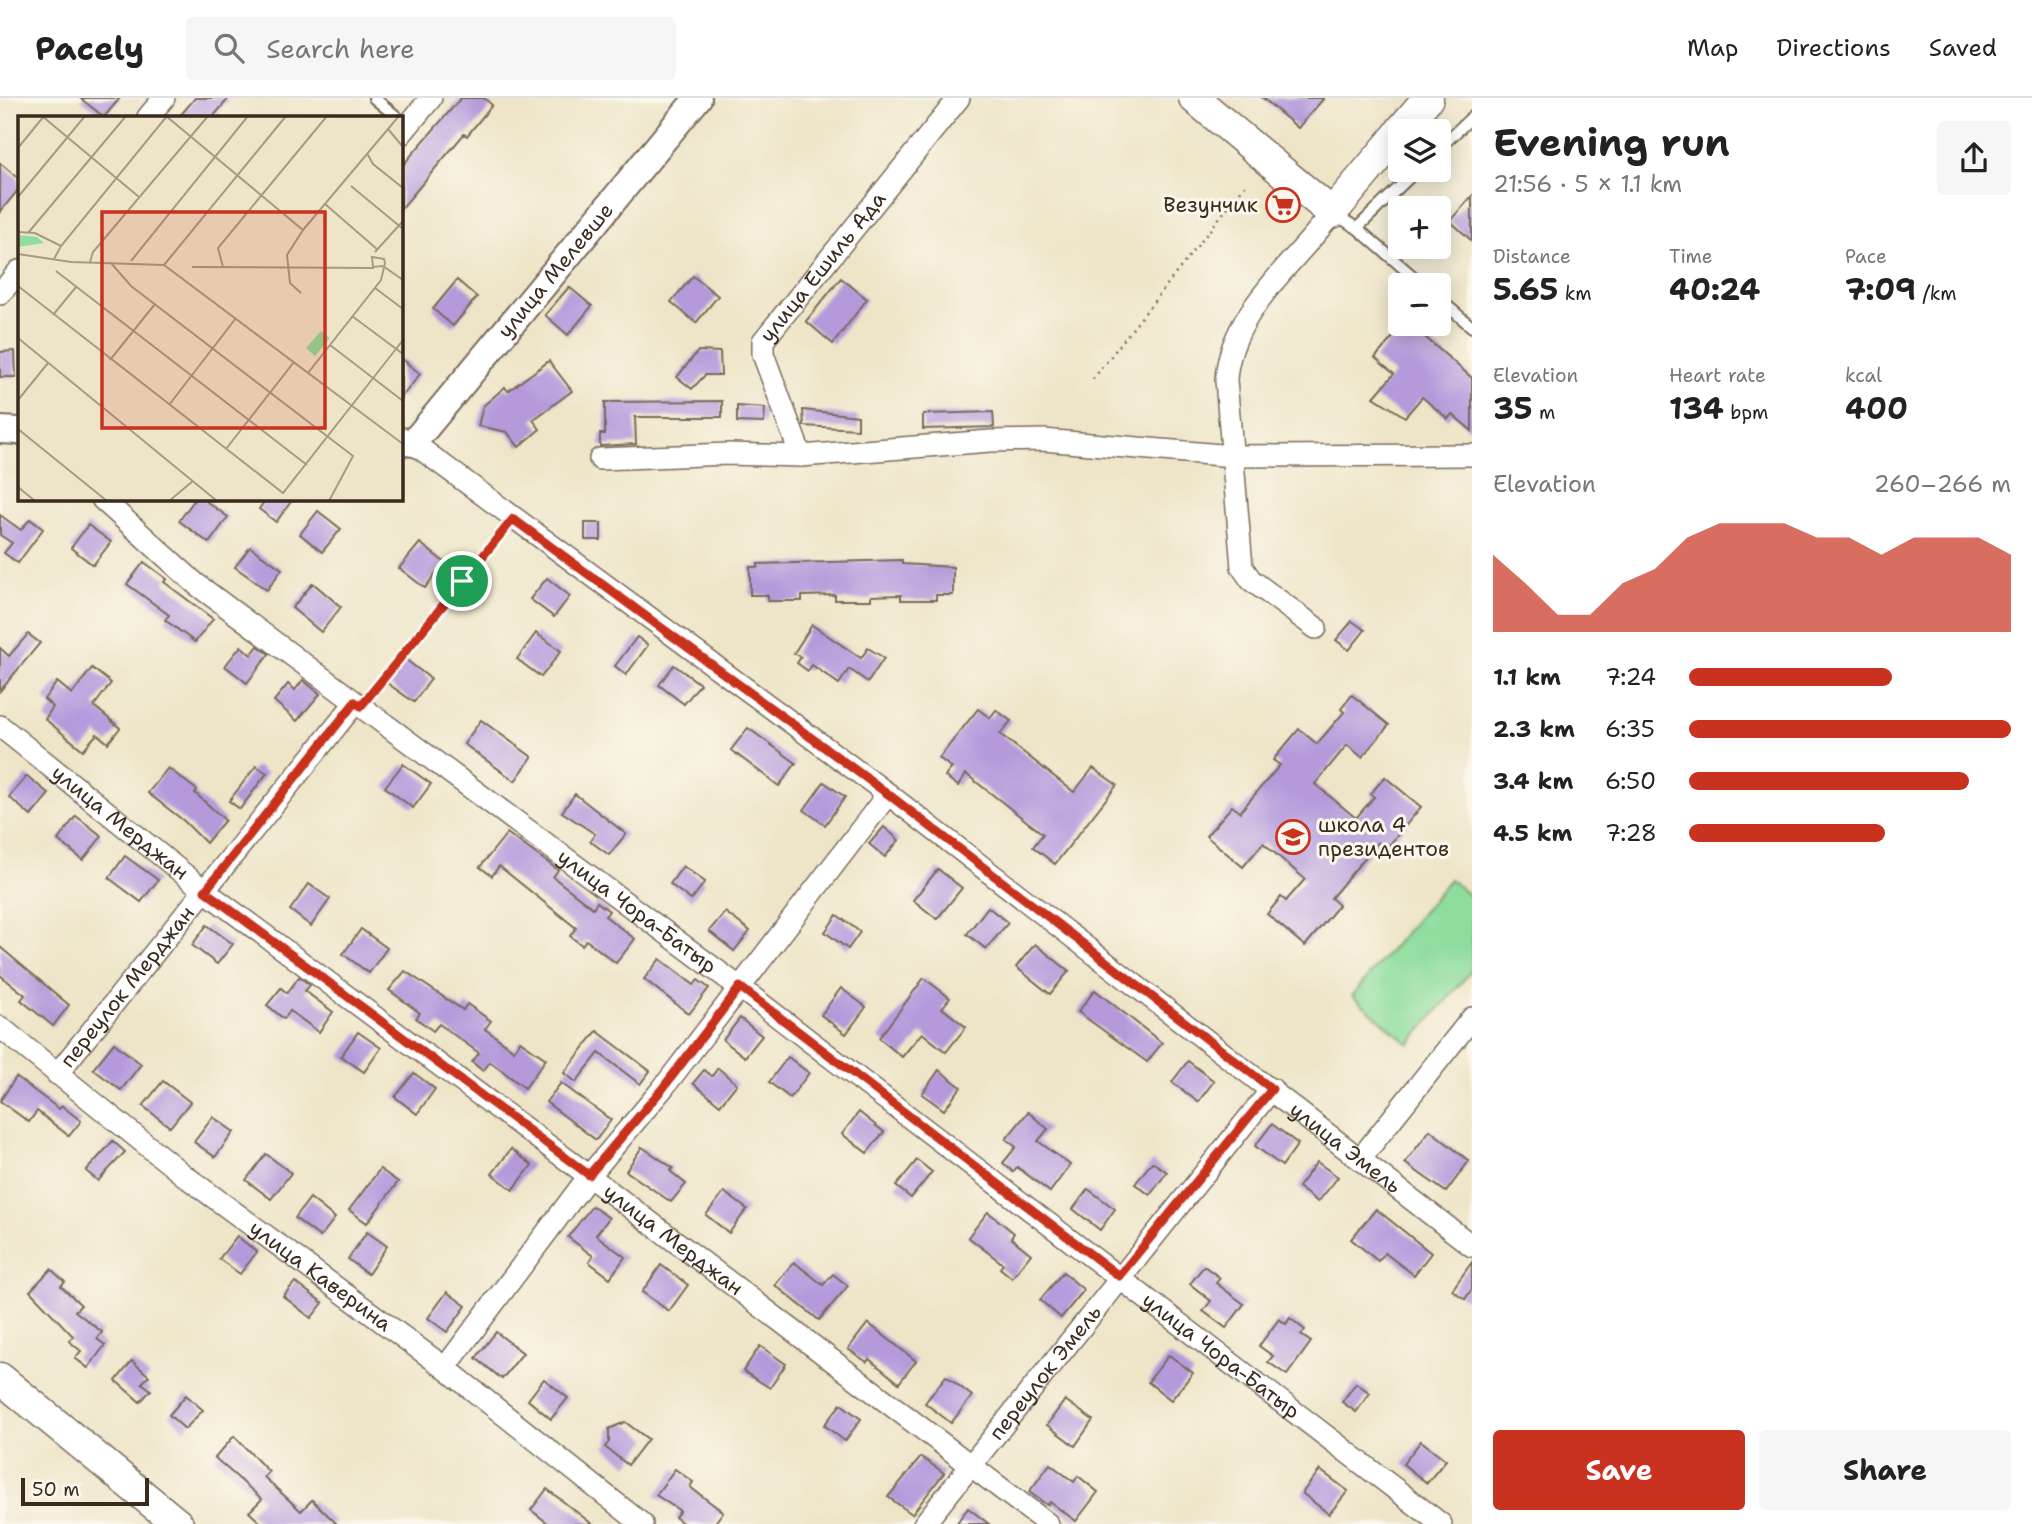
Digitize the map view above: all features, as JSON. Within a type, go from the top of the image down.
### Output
[{"type":"main road","points":[[1194,98],[1344,220],[1388,151]]},
{"type":"main road","points":[[1408,119],[1419,101]]},
{"type":"main road","points":[[0,1378],[178,1524]]},
{"type":"street","points":[[149,116],[164,98]]},
{"type":"street","points":[[402,124],[431,98]]},
{"type":"street","name":"улица Мелевше","points":[[407,442],[698,98]]},
{"type":"street","name":"улица Ешиль Ада","points":[[800,456],[763,354],[763,341],[959,98]]},
{"type":"street","points":[[1316,628],[1251,580],[1242,568],[1226,380],[1227,358],[1234,340],[1263,298],[1344,220]]},
{"type":"street","points":[[0,294],[18,272]]},
{"type":"street","points":[[0,430],[18,431]]},
{"type":"street","points":[[600,459],[728,454],[800,456],[990,441],[1043,440],[1233,456],[1472,455]]},
{"type":"street","name":"улица Эмель","points":[[407,442],[455,472],[513,519],[888,794],[1472,1246]]},
{"type":"street","name":"улица Чора-Батыр","points":[[103,500],[196,584],[740,987],[1441,1524]]},
{"type":"street","name":"переулок Мерджан","points":[[57,1074],[358,704]]},
{"type":"street","name":"улица Мерджан","points":[[0,726],[205,891],[589,1175],[970,1462],[1048,1524]]},
{"type":"street","points":[[445,1368],[589,1175],[663,1088],[888,794]]},
{"type":"street","points":[[1361,1158],[1472,1018]]},
{"type":"street","name":"улица Каверина","points":[[0,1027],[185,1176],[445,1368],[642,1524]]},
{"type":"street","name":"переулок Эмель","points":[[924,1524],[970,1462],[1272,1089]]},
{"type":"lane","points":[[374,98],[392,116]]},
{"type":"lane","points":[[1451,137],[1472,117]]},
{"type":"lane","points":[[1399,182],[1344,220],[1408,273]]},
{"type":"lane","points":[[1451,309],[1472,327]]},
{"type":"path","points":[[1093,379],[1246,184]]},
{"type":"path","points":[[358,704],[513,519]]},
{"type":"green space","points":[[1450,879],[1472,898],[1472,970],[1409,1044],[1352,996]]},
{"type":"building","points":[[80,98],[120,98],[103,116]]},
{"type":"building","points":[[195,98],[229,98],[214,116],[180,116]]},
{"type":"building","points":[[461,98],[484,98],[492,105],[402,208],[402,166]]},
{"type":"building","points":[[1263,98],[1324,98],[1298,128]]},
{"type":"building","points":[[0,163],[18,178],[18,190],[0,212]]},
{"type":"building","points":[[1472,196],[1472,241],[1451,220]]},
{"type":"building","points":[[693,276],[718,296],[696,323],[671,302]]},
{"type":"building","points":[[841,278],[867,299],[833,344],[806,321]]},
{"type":"building","points":[[457,280],[477,297],[453,326],[433,309]]},
{"type":"building","points":[[569,287],[592,306],[568,335],[545,315]]},
{"type":"building","points":[[1394,336],[1424,336],[1472,378],[1472,431],[1452,414],[1448,419],[1422,397],[1405,417],[1374,397],[1394,374],[1375,358]]},
{"type":"building","points":[[15,351],[16,377],[0,377],[0,352]]},
{"type":"building","points":[[698,351],[720,352],[721,375],[705,375],[692,389],[677,377]]},
{"type":"building","points":[[402,359],[420,374],[402,397]]},
{"type":"building","points":[[549,361],[572,391],[533,420],[540,429],[519,447],[507,432],[478,426],[483,406],[505,387],[508,391]]},
{"type":"building","points":[[722,401],[722,417],[635,417],[636,444],[600,446],[600,434],[605,434],[605,402]]},
{"type":"building","points":[[737,406],[765,408],[764,423],[737,422]]},
{"type":"building","points":[[803,410],[858,416],[858,429],[804,426]]},
{"type":"building","points":[[993,412],[994,427],[923,429],[923,414]]},
{"type":"building","points":[[194,500],[204,500],[228,517],[209,543],[179,521]]},
{"type":"building","points":[[265,500],[292,500],[276,522],[259,509]]},
{"type":"building","points":[[318,511],[341,529],[322,552],[300,534]]},
{"type":"building","points":[[0,515],[21,530],[30,519],[43,529],[18,563],[4,553],[12,543],[0,535]]},
{"type":"building","points":[[585,523],[601,523],[601,540],[585,540]]},
{"type":"building","points":[[88,525],[111,542],[93,565],[71,548]]},
{"type":"building","points":[[420,543],[444,562],[425,588],[399,568]]},
{"type":"building","points":[[250,547],[282,569],[267,590],[235,567]]},
{"type":"building","points":[[902,560],[902,564],[953,567],[953,595],[936,595],[936,600],[901,600],[901,595],[871,596],[871,600],[835,600],[835,595],[802,596],[802,601],[768,601],[768,595],[750,595],[750,567],[758,567],[758,564]]},
{"type":"building","points":[[144,562],[167,579],[164,582],[213,619],[195,642],[165,620],[169,615],[127,584]]},
{"type":"building","points":[[547,578],[570,596],[554,617],[530,599]]},
{"type":"building","points":[[313,583],[341,607],[321,632],[292,608]]},
{"type":"building","points":[[1352,621],[1365,630],[1349,650],[1336,640]]},
{"type":"building","points":[[812,625],[861,658],[868,648],[884,658],[868,682],[849,669],[839,684],[812,665],[808,671],[797,663],[801,657],[794,653]]},
{"type":"building","points":[[536,633],[561,651],[541,677],[517,659]]},
{"type":"building","points":[[28,634],[40,643],[0,691],[0,648],[9,656]]},
{"type":"building","points":[[637,637],[648,645],[626,675],[615,666]]},
{"type":"building","points":[[241,646],[251,655],[258,646],[269,654],[247,683],[225,666]]},
{"type":"building","points":[[405,659],[431,679],[414,702],[387,683]]},
{"type":"building","points":[[674,665],[700,684],[684,704],[659,685]]},
{"type":"building","points":[[92,668],[111,683],[94,706],[120,728],[108,743],[97,734],[83,750],[45,719],[53,707],[44,699],[57,682],[72,694]]},
{"type":"building","points":[[303,680],[320,694],[297,721],[274,701],[288,684],[295,690]]},
{"type":"building","points":[[1352,695],[1389,725],[1362,757],[1347,745],[1315,784],[1356,818],[1374,797],[1370,794],[1385,777],[1421,807],[1387,848],[1378,842],[1331,898],[1339,905],[1305,946],[1267,914],[1281,897],[1286,901],[1305,879],[1263,843],[1243,867],[1206,836],[1232,806],[1240,812],[1280,765],[1273,760],[1299,729],[1317,744],[1344,712],[1341,709]]},
{"type":"building","points":[[978,709],[990,718],[996,710],[1011,721],[1000,734],[1074,792],[1093,768],[1117,785],[1055,864],[1033,847],[1043,834],[966,774],[958,786],[945,776],[952,768],[939,758]]},
{"type":"building","points":[[481,720],[532,757],[515,781],[464,744]]},
{"type":"building","points":[[748,728],[796,763],[779,786],[731,750]]},
{"type":"building","points":[[403,764],[431,784],[413,808],[385,787]]},
{"type":"building","points":[[256,766],[267,773],[240,809],[229,801]]},
{"type":"building","points":[[168,768],[197,790],[195,793],[225,820],[206,843],[184,821],[148,793]]},
{"type":"building","points":[[27,776],[49,794],[31,816],[9,797]]},
{"type":"building","points":[[824,782],[845,797],[825,825],[804,810]]},
{"type":"building","points":[[575,794],[626,834],[609,855],[590,841],[595,834],[562,812]]},
{"type":"building","points":[[76,816],[102,836],[83,860],[58,840]]},
{"type":"building","points":[[884,827],[899,840],[885,857],[869,844]]},
{"type":"building","points":[[507,833],[558,870],[553,877],[593,908],[597,902],[609,911],[605,916],[635,939],[616,963],[586,940],[582,945],[570,936],[576,928],[499,866],[492,876],[480,867]]},
{"type":"building","points":[[125,856],[158,880],[141,902],[109,878]]},
{"type":"building","points":[[683,866],[705,882],[691,900],[670,884]]},
{"type":"building","points":[[938,869],[962,888],[937,919],[913,900]]},
{"type":"building","points":[[309,884],[330,899],[311,926],[290,910]]},
{"type":"building","points":[[988,907],[1008,923],[986,949],[967,934]]},
{"type":"building","points":[[725,912],[750,931],[734,951],[709,931]]},
{"type":"building","points":[[837,915],[860,932],[848,949],[825,932]]},
{"type":"building","points":[[207,925],[233,944],[217,964],[192,945]]},
{"type":"building","points":[[361,929],[387,948],[369,973],[343,954]]},
{"type":"building","points":[[1035,944],[1069,971],[1050,994],[1016,967]]},
{"type":"building","points":[[0,947],[69,1005],[53,1026],[21,1000],[25,995],[0,975]]},
{"type":"building","points":[[660,959],[694,985],[698,980],[709,988],[689,1014],[644,979]]},
{"type":"building","points":[[405,971],[463,1010],[467,1004],[491,1021],[485,1029],[514,1050],[520,1041],[546,1059],[525,1088],[490,1062],[483,1071],[472,1062],[479,1053],[439,1024],[433,1031],[416,1018],[420,1013],[389,990]]},
{"type":"building","points":[[299,977],[310,985],[305,991],[333,1012],[319,1032],[290,1011],[284,1019],[267,1005],[281,988],[287,993]]},
{"type":"building","points":[[924,978],[950,998],[942,1008],[966,1027],[946,1052],[922,1033],[902,1057],[879,1038]]},
{"type":"building","points":[[841,988],[866,1007],[846,1034],[821,1015]]},
{"type":"building","points":[[1095,990],[1162,1043],[1147,1062],[1078,1012]]},
{"type":"building","points":[[740,1018],[762,1036],[745,1057],[723,1040]]},
{"type":"building","points":[[597,1031],[650,1071],[640,1084],[599,1053],[576,1082],[564,1073]]},
{"type":"building","points":[[358,1032],[381,1048],[364,1072],[341,1056]]},
{"type":"building","points":[[114,1043],[141,1064],[121,1090],[93,1069]]},
{"type":"building","points":[[788,1057],[809,1073],[790,1098],[769,1082]]},
{"type":"building","points":[[1188,1061],[1214,1081],[1198,1102],[1172,1082]]},
{"type":"building","points":[[718,1068],[737,1084],[720,1105],[693,1083],[704,1070],[712,1076]]},
{"type":"building","points":[[939,1070],[961,1087],[944,1110],[922,1094]]},
{"type":"building","points":[[414,1073],[435,1089],[417,1114],[395,1097]]},
{"type":"building","points":[[16,1077],[59,1109],[62,1106],[81,1121],[69,1136],[37,1111],[29,1122],[0,1101]]},
{"type":"building","points":[[163,1081],[190,1102],[170,1127],[143,1106]]},
{"type":"building","points":[[561,1083],[611,1120],[596,1140],[546,1102]]},
{"type":"building","points":[[859,1112],[884,1132],[867,1153],[842,1134]]},
{"type":"building","points":[[1028,1112],[1048,1129],[1038,1141],[1070,1165],[1050,1192],[1017,1167],[1013,1172],[1003,1163],[1016,1147],[1006,1139]]},
{"type":"building","points":[[213,1117],[234,1132],[215,1157],[194,1142]]},
{"type":"building","points":[[1272,1124],[1298,1144],[1282,1166],[1255,1146]]},
{"type":"building","points":[[1430,1130],[1469,1161],[1446,1192],[1405,1163]]},
{"type":"building","points":[[113,1141],[125,1152],[98,1181],[86,1171]]},
{"type":"building","points":[[642,1147],[673,1168],[670,1171],[686,1184],[671,1202],[626,1171]]},
{"type":"building","points":[[511,1149],[532,1165],[513,1190],[492,1174]]},
{"type":"building","points":[[266,1154],[291,1173],[271,1199],[246,1180]]},
{"type":"building","points":[[917,1160],[932,1172],[911,1198],[896,1186]]},
{"type":"building","points":[[1152,1162],[1167,1172],[1150,1195],[1135,1184]]},
{"type":"building","points":[[1317,1162],[1338,1177],[1318,1202],[1298,1187]]},
{"type":"building","points":[[380,1169],[398,1182],[367,1223],[349,1210]]},
{"type":"building","points":[[1088,1189],[1115,1209],[1100,1230],[1073,1209]]},
{"type":"building","points":[[724,1192],[747,1209],[729,1233],[706,1215]]},
{"type":"building","points":[[310,1198],[335,1218],[320,1237],[295,1218]]},
{"type":"building","points":[[592,1206],[609,1218],[596,1235],[625,1257],[610,1278],[589,1262],[593,1256],[568,1237]]},
{"type":"building","points":[[1376,1209],[1431,1253],[1414,1275],[1385,1253],[1378,1261],[1351,1239]]},
{"type":"building","points":[[988,1212],[1014,1233],[1011,1238],[1031,1254],[1012,1278],[1000,1268],[1003,1264],[968,1237]]},
{"type":"building","points":[[367,1232],[387,1246],[368,1274],[348,1259]]},
{"type":"building","points":[[237,1236],[257,1252],[240,1274],[219,1259]]},
{"type":"building","points":[[794,1262],[823,1285],[833,1274],[848,1286],[819,1320],[775,1285]]},
{"type":"building","points":[[1472,1262],[1472,1289],[1465,1299],[1452,1290]]},
{"type":"building","points":[[661,1265],[688,1285],[669,1311],[642,1292]]},
{"type":"building","points":[[1204,1266],[1220,1278],[1216,1283],[1244,1304],[1226,1328],[1203,1311],[1211,1301],[1190,1284]]},
{"type":"building","points":[[51,1269],[65,1282],[61,1286],[81,1305],[75,1311],[102,1332],[97,1339],[105,1345],[88,1368],[75,1358],[81,1351],[69,1341],[73,1336],[30,1291]]},
{"type":"building","points":[[1063,1272],[1084,1290],[1061,1318],[1040,1300]]},
{"type":"building","points":[[295,1282],[323,1303],[311,1318],[283,1296]]},
{"type":"building","points":[[447,1292],[466,1306],[447,1332],[428,1318]]},
{"type":"building","points":[[1290,1318],[1305,1330],[1301,1335],[1311,1342],[1287,1375],[1268,1362],[1273,1356],[1259,1346],[1279,1319],[1286,1324]]},
{"type":"building","points":[[868,1323],[916,1361],[899,1383],[869,1359],[867,1362],[848,1349]]},
{"type":"building","points":[[496,1332],[523,1353],[502,1379],[476,1358]]},
{"type":"building","points":[[760,1346],[786,1364],[770,1388],[743,1371]]},
{"type":"building","points":[[1169,1355],[1193,1373],[1171,1400],[1148,1382]]},
{"type":"building","points":[[132,1361],[149,1376],[142,1383],[151,1390],[140,1402],[116,1381]]},
{"type":"building","points":[[946,1376],[972,1396],[951,1423],[925,1403]]},
{"type":"building","points":[[544,1379],[568,1398],[551,1419],[528,1400]]},
{"type":"building","points":[[1356,1383],[1370,1393],[1356,1412],[1342,1402]]},
{"type":"building","points":[[186,1395],[203,1410],[185,1429],[169,1415]]},
{"type":"building","points":[[1065,1400],[1093,1420],[1075,1446],[1047,1425]]},
{"type":"building","points":[[841,1404],[861,1419],[845,1441],[824,1425]]},
{"type":"building","points":[[625,1422],[648,1439],[628,1465],[605,1447],[609,1442],[609,1429]]},
{"type":"building","points":[[234,1436],[269,1472],[264,1477],[301,1511],[312,1500],[337,1524],[262,1524],[249,1512],[262,1499],[215,1458]]},
{"type":"building","points":[[1421,1441],[1446,1460],[1427,1483],[1403,1464]]},
{"type":"building","points":[[921,1457],[944,1473],[912,1514],[888,1497]]},
{"type":"building","points":[[1050,1464],[1074,1482],[1078,1476],[1098,1492],[1076,1521],[1050,1502],[1047,1505],[1029,1492]]},
{"type":"building","points":[[675,1469],[693,1482],[690,1487],[723,1512],[714,1524],[684,1524],[675,1517],[680,1511],[656,1495]]},
{"type":"building","points":[[1320,1470],[1348,1491],[1329,1514],[1302,1493]]},
{"type":"building","points":[[547,1489],[592,1524],[549,1524],[531,1510]]},
{"type":"building","points":[[968,1508],[989,1524],[956,1524]]},
{"type":"place","name":"Везунчик","points":[[1283,205]]},
{"type":"place","name":"школа 4 президентов","points":[[1293,837]]},
{"type":"route","points":[[513,519],[888,794],[1272,1089],[1119,1276],[740,987],[663,1088],[589,1175],[205,891],[355,702],[361,706],[462,581],[513,519]]}]
